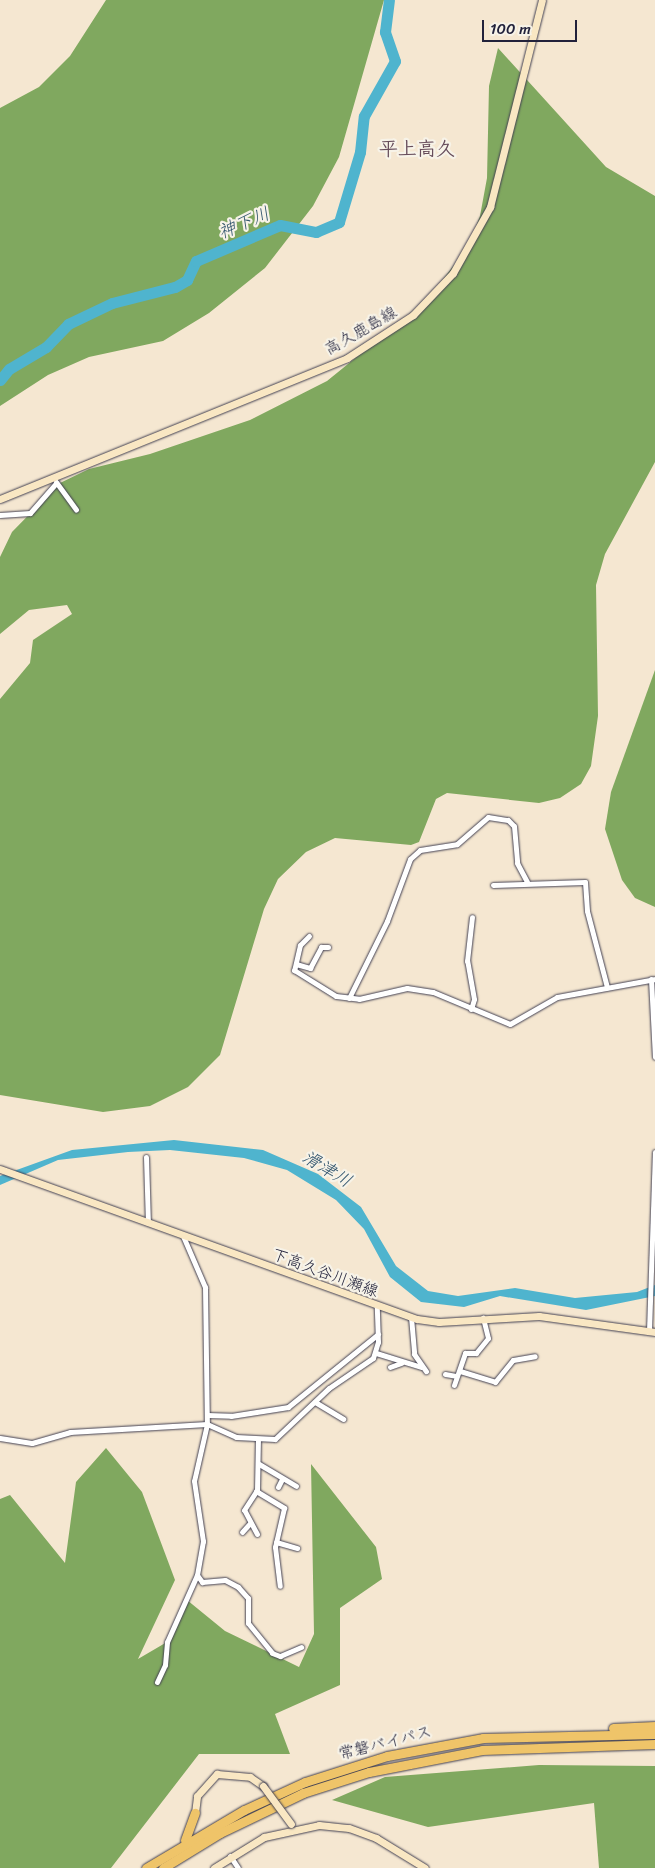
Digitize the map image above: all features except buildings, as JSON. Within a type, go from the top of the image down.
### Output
[{"type":"highway","points":[[573,1733],[655,1726]]},
{"type":"highway","name":"常磐バイパス","points":[[146,1868],[215,1825],[305,1782],[387,1756],[483,1738],[573,1733],[655,1734]]},
{"type":"highway","name":"常磐バイパス","points":[[162,1868],[220,1833],[303,1792],[369,1772],[482,1750],[637,1743],[655,1745]]},
{"type":"highway","points":[[195,1813],[205,1824],[215,1825]]},
{"type":"highway","points":[[182,1844],[193,1827],[195,1813]]},
{"type":"main road","name":"高久鹿島線","points":[[0,499],[55,481],[347,358],[393,332],[432,298],[469,249],[490,207],[542,0]]},
{"type":"main road","name":"下高久谷川瀬線","points":[[0,1169],[411,1317],[440,1322],[539,1316],[652,1332]]},
{"type":"main road","points":[[195,1813],[197,1796],[218,1774],[250,1777],[263,1786],[294,1825]]},
{"type":"main road","points":[[214,1868],[230,1856],[294,1825],[349,1828],[426,1868]]},
{"type":"street","points":[[0,515],[30,513],[55,481],[76,510]]},
{"type":"street","points":[[349,998],[387,921],[410,859],[420,850],[457,844],[488,817],[508,820],[514,826],[517,863],[527,882]]},
{"type":"street","points":[[493,885],[527,882],[585,882],[587,911],[607,987]]},
{"type":"street","points":[[471,1009],[474,999],[468,960],[472,917]]},
{"type":"street","points":[[309,936],[300,945],[294,970],[312,984],[349,998],[407,988],[433,992],[510,1024],[557,997],[653,979],[655,1057]]},
{"type":"street","points":[[296,964],[310,968],[322,947],[328,947]]},
{"type":"street","points":[[652,1332],[650,1278],[655,1152]]},
{"type":"street","points":[[146,1157],[148,1223]]},
{"type":"street","points":[[157,1682],[165,1665],[166,1642],[197,1575],[203,1541],[194,1481],[207,1424],[205,1287],[183,1236]]},
{"type":"street","points":[[0,1438],[32,1443],[70,1432],[207,1424],[236,1437],[258,1440],[283,1436],[315,1402],[376,1353],[378,1334],[377,1306]]},
{"type":"street","points":[[376,1353],[424,1369],[414,1354],[411,1317]]},
{"type":"street","points":[[454,1384],[465,1353],[476,1353],[488,1338],[482,1318]]},
{"type":"street","points":[[207,1415],[231,1416],[288,1407],[378,1334]]},
{"type":"street","points":[[460,1371],[495,1382],[513,1360],[535,1356]]},
{"type":"street","points":[[390,1367],[404,1361]]},
{"type":"street","points":[[445,1374],[456,1376]]},
{"type":"street","points":[[315,1402],[343,1419]]},
{"type":"street","points":[[257,1534],[244,1510],[256,1491],[259,1464],[258,1440]]},
{"type":"street","points":[[259,1464],[296,1486]]},
{"type":"street","points":[[278,1487],[282,1479]]},
{"type":"street","points":[[256,1491],[284,1508],[276,1542],[275,1569],[280,1586]]},
{"type":"street","points":[[242,1532],[250,1523]]},
{"type":"street","points":[[276,1542],[297,1548]]},
{"type":"street","points":[[197,1575],[202,1582],[225,1580],[238,1587],[248,1598],[248,1623],[272,1653],[280,1656],[301,1647]]},
{"type":"street","points":[[230,1856],[238,1868]]},
{"type":"green space","points":[[106,0],[384,0],[339,157],[313,206],[265,268],[209,313],[163,341],[89,357],[48,375],[0,406],[0,108],[39,87],[70,56]]},
{"type":"green space","points":[[498,48],[606,167],[655,196],[655,462],[605,554],[596,585],[598,716],[591,766],[581,784],[560,798],[539,803],[447,793],[436,799],[419,842],[411,845],[335,838],[306,852],[278,879],[264,909],[220,1055],[188,1087],[150,1106],[103,1112],[0,1095],[0,699],[30,663],[33,640],[72,614],[67,605],[29,610],[0,634],[0,557],[12,532],[60,483],[89,469],[150,454],[250,420],[327,381],[427,300],[468,247],[480,216],[487,178],[489,86]]},
{"type":"green space","points":[[655,670],[655,907],[635,898],[622,880],[605,829],[611,792]]},
{"type":"green space","points":[[106,1448],[142,1492],[175,1580],[138,1659],[167,1642],[187,1600],[225,1631],[299,1667],[314,1634],[311,1464],[376,1547],[382,1579],[340,1608],[340,1685],[275,1714],[290,1754],[199,1754],[111,1868],[0,1868],[0,1499],[10,1495],[65,1563],[76,1482]]},
{"type":"green space","points":[[539,1765],[655,1766],[655,1868],[599,1868],[594,1803],[428,1827],[332,1800],[385,1777]]},
{"type":"water","points":[[174,1140],[263,1150],[318,1174],[361,1207],[396,1266],[428,1291],[458,1296],[515,1288],[575,1298],[637,1292],[655,1285],[655,1296],[586,1310],[500,1296],[464,1307],[421,1302],[390,1277],[364,1229],[336,1200],[287,1170],[244,1158],[170,1150],[128,1152],[58,1160],[0,1185],[0,1176],[72,1150]]},
{"type":"waterway","name":"神下川","points":[[0,380],[9,369],[46,347],[68,324],[112,303],[175,287],[187,280],[196,261],[280,225],[316,232],[339,222],[360,152],[364,116],[395,61],[385,32],[389,0]]},
{"type":"district","name":"平上高久","points":[[417,149]]},
{"type":"water label","name":"滑津川","points":[[327,1169]]}]
